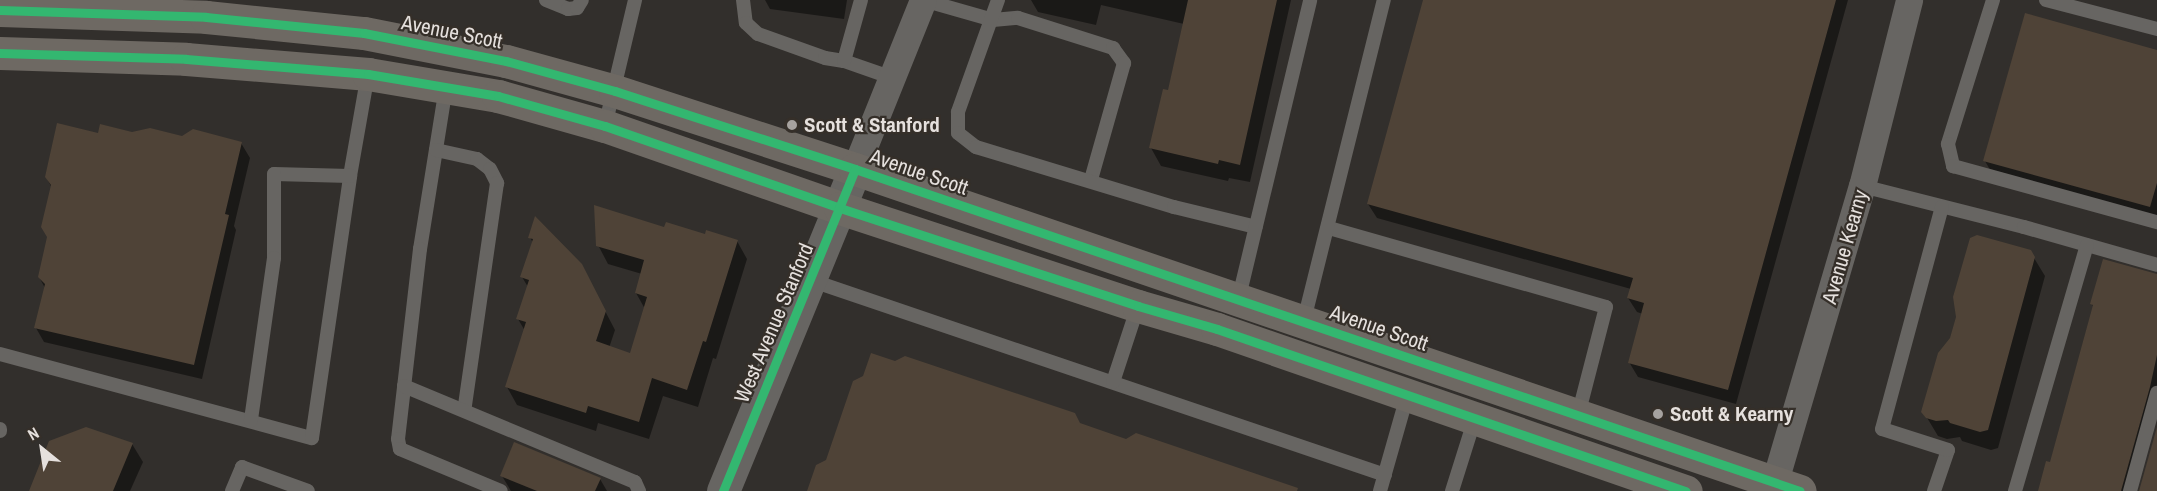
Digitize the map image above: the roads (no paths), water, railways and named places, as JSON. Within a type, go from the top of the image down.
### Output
[{"type":"main road","name":"Avenue Scott","points":[[0,10],[206,17],[364,33],[506,61],[615,91],[855,169],[1578,415],[1783,488]]},
{"type":"main road","points":[[0,53],[186,59],[368,74],[498,96],[605,126],[840,208],[1292,354],[1407,396],[1686,491]]},
{"type":"street","name":"West Avenue Stanford","points":[[723,491],[923,0]]},
{"type":"street","name":"Avenue Kearny","points":[[1783,488],[1910,0]]},
{"type":"lane","points":[[546,0],[568,9],[577,8],[582,0]]},
{"type":"lane","points":[[605,126],[635,0]]},
{"type":"lane","points":[[743,0],[746,24],[758,34],[825,58],[844,61],[893,78]]},
{"type":"lane","points":[[844,61],[861,0]]},
{"type":"lane","points":[[923,0],[993,20],[1018,18],[1113,48],[1124,63],[1091,180]]},
{"type":"lane","points":[[998,0],[993,20],[958,112],[958,133],[976,147],[1174,207],[1256,227]]},
{"type":"lane","points":[[1238,301],[1310,0]]},
{"type":"lane","points":[[1292,354],[1304,321],[1329,228],[1384,0]]},
{"type":"lane","points":[[1994,0],[1948,144],[1953,166],[2157,222]]},
{"type":"lane","points":[[2046,0],[2157,29]]},
{"type":"lane","points":[[0,354],[312,438],[350,176],[368,74]]},
{"type":"lane","points":[[446,87],[420,249],[398,439],[400,449],[501,491]]},
{"type":"lane","points":[[436,150],[477,159],[490,169],[497,183],[464,411]]},
{"type":"lane","points":[[251,420],[274,258],[274,174],[350,176]]},
{"type":"lane","points":[[1862,186],[2157,265]]},
{"type":"lane","points":[[1934,491],[1948,450],[1882,429],[1942,207]]},
{"type":"lane","points":[[1329,228],[1606,307],[1578,415]]},
{"type":"lane","points":[[2015,491],[2087,245]]},
{"type":"lane","points":[[810,280],[1385,475]]},
{"type":"lane","points":[[1113,382],[1138,306]]},
{"type":"lane","points":[[404,386],[635,482],[639,491]]},
{"type":"lane","points":[[2130,491],[2157,393]]},
{"type":"lane","points":[[1380,491],[1407,396]]},
{"type":"lane","points":[[1457,490],[1475,418]]},
{"type":"lane","points":[[232,491],[242,467],[308,491]]},
{"type":"place","name":"Scott & Stanford","points":[[792,125]]},
{"type":"place","name":"Scott & Kearny","points":[[1658,414]]}]
